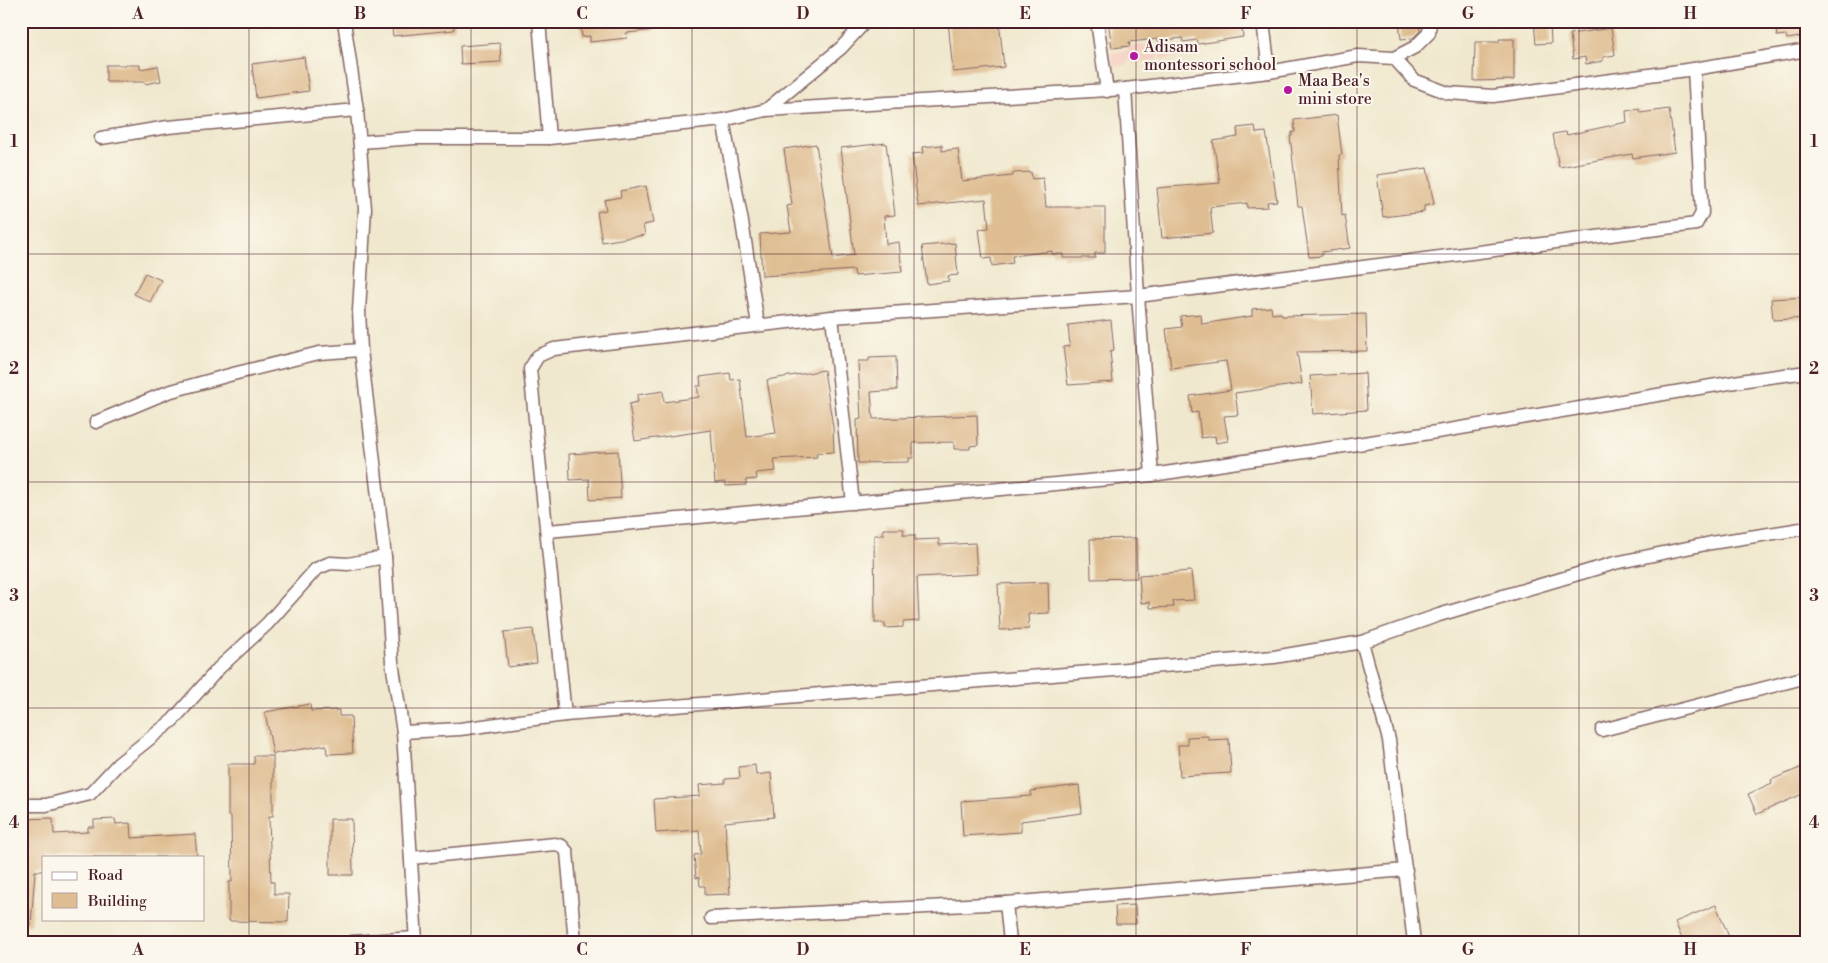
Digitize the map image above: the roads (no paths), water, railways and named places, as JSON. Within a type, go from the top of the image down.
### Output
[{"type":"street","points":[[344,21],[357,110],[365,209],[363,272],[359,312],[361,350],[385,557],[392,662],[403,732],[416,940],[352,942]]},
{"type":"street","points":[[540,21],[549,138]]},
{"type":"street","points":[[766,110],[841,48],[866,21]]},
{"type":"street","points":[[1097,21],[1106,91]]},
{"type":"street","points":[[1263,21],[1269,72]]},
{"type":"street","points":[[360,142],[415,138],[549,138],[723,120],[766,110],[1125,89],[1269,72],[1358,56],[1394,58],[1415,47],[1429,33],[1430,21]]},
{"type":"street","points":[[1394,58],[1414,80],[1448,93],[1493,96],[1694,69],[1807,50]]},
{"type":"street","points":[[565,715],[548,531],[530,369],[538,356],[554,349],[758,325],[1138,296],[1696,224],[1702,213],[1694,69]]},
{"type":"street","points":[[1125,89],[1152,475]]},
{"type":"street","points":[[101,138],[168,127],[357,110]]},
{"type":"street","points":[[723,120],[742,222],[758,325]]},
{"type":"street","points":[[832,318],[853,503]]},
{"type":"street","points":[[96,422],[168,392],[233,374],[319,353],[361,350]]},
{"type":"street","points":[[548,531],[1152,475],[1443,432],[1747,380],[1807,372]]},
{"type":"street","points":[[403,732],[460,729],[565,715],[1274,657],[1362,642],[1457,609],[1615,563],[1711,543],[1807,528]]},
{"type":"street","points":[[21,805],[46,805],[90,794],[118,764],[173,720],[219,668],[267,624],[316,569],[330,563],[348,564],[385,557]]},
{"type":"street","points":[[1362,642],[1389,740],[1414,942]]},
{"type":"street","points":[[1602,730],[1807,677]]},
{"type":"street","points":[[411,858],[555,844],[562,846],[567,852],[575,942]]},
{"type":"street","points":[[711,918],[1006,903],[1406,870]]},
{"type":"street","points":[[1006,903],[1010,942]]},
{"type":"place","name":"Adisam montessori school","points":[[1134,56]]},
{"type":"place","name":"Maa Bea's mini store","points":[[1288,90]]}]
